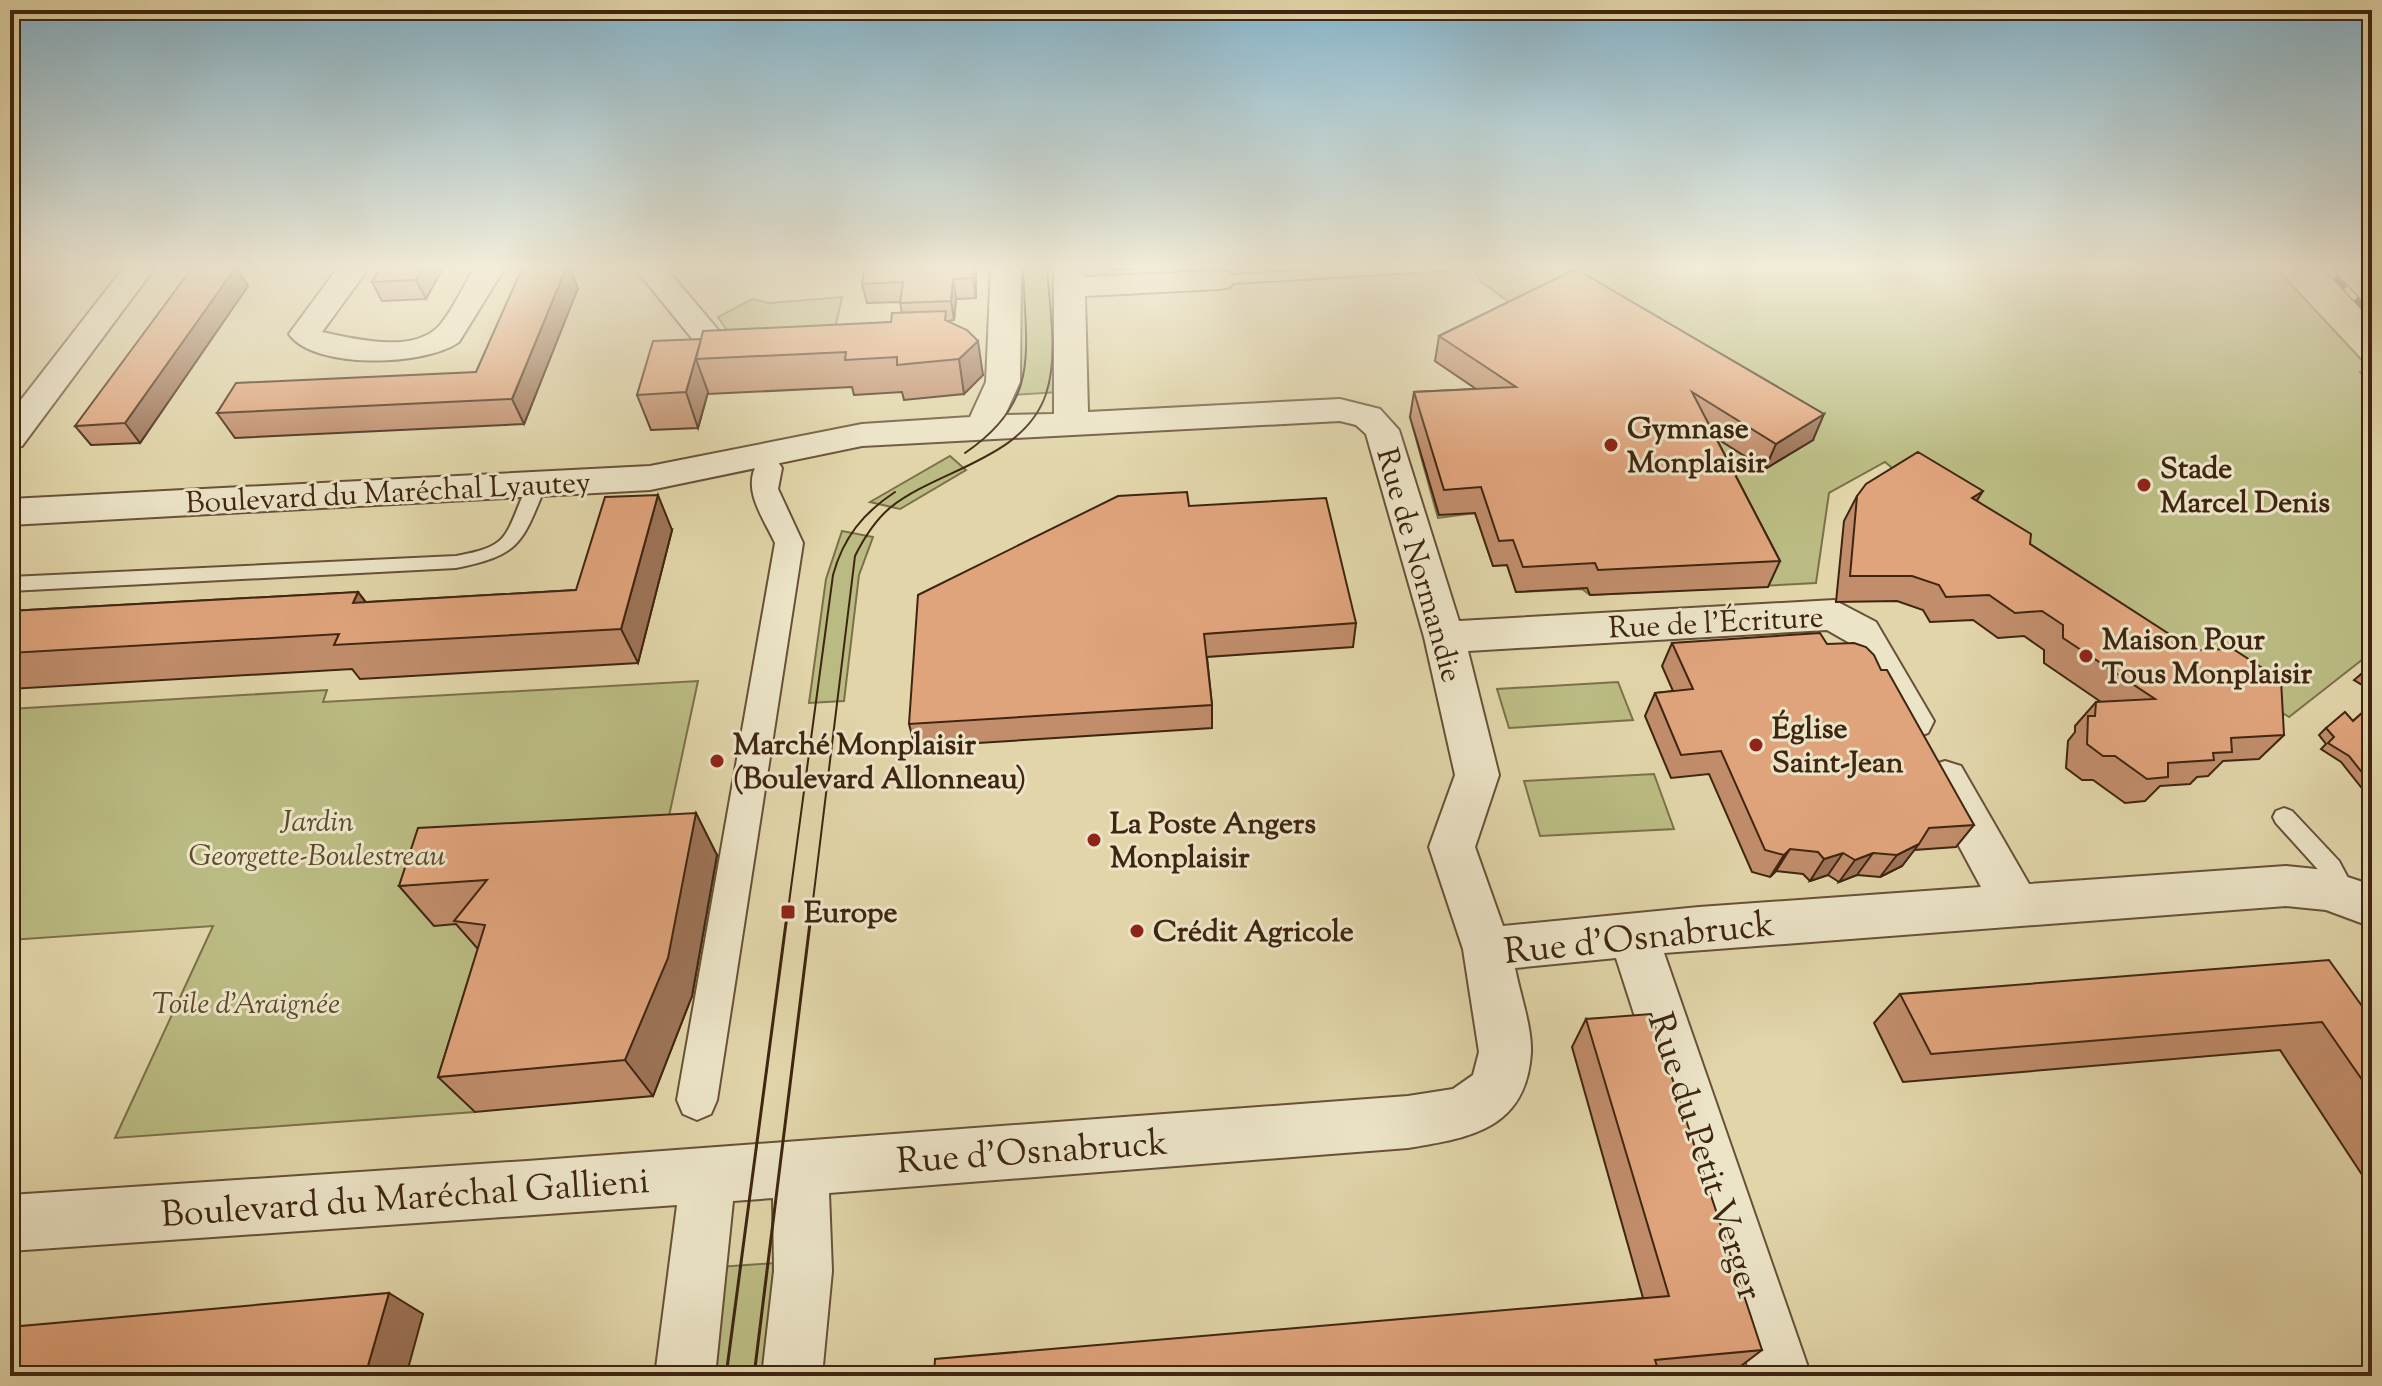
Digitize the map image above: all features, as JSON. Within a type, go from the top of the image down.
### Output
[{"type":"street","points":[[10,438],[92,331]]},
{"type":"street","points":[[307,331],[305,334],[310,339],[359,350],[428,347],[450,331]]},
{"type":"street","points":[[702,331],[710,340],[781,341]]},
{"type":"street","points":[[982,427],[1003,382],[992,331]]},
{"type":"street","points":[[1070,331],[1071,424]]},
{"type":"street","name":"Rue de Normandie","points":[[982,427],[1340,410],[1368,417],[1382,430],[1444,637],[1477,775],[1452,847],[1487,949]]},
{"type":"street","name":"Boulevard du Maréchal Lyautey","points":[[10,512],[650,478],[766,462],[862,435],[982,427]]},
{"type":"street","points":[[697,1100],[789,543],[764,489],[766,462]]},
{"type":"street","name":"Rue de l'Écriture","points":[[1444,637],[1813,614],[1844,619],[1867,639],[2016,905]]},
{"type":"street","name":"Rue d'Osnabruck","points":[[800,1168],[1408,1122],[1463,1113],[1496,1090],[1505,1052],[1487,949],[1633,935],[2286,886],[2360,901]]},
{"type":"street","name":"Rue du Petit Verger","points":[[1633,935],[1781,1376]]},
{"type":"street","points":[[792,1376],[803,1271],[800,1168]]},
{"type":"street","name":"Boulevard du Maréchal Gallieni","points":[[10,1223],[800,1168]]},
{"type":"street","points":[[685,1376],[695,1311],[708,1175]]},
{"type":"lane","points":[[10,584],[456,562],[490,556],[513,543],[537,485]]},
{"type":"lane","points":[[2284,817],[2360,901]]},
{"type":"green space","points":[[1015,331],[1057,331],[1059,392],[1013,395]]},
{"type":"green space","name":"Stade Marcel Denis","points":[[1496,331],[2334,331],[2372,371],[2360,372],[2372,385],[2372,652],[2289,717],[1904,478],[1885,462],[1829,493],[1816,583],[1590,595],[1582,589],[1516,592],[1507,565],[1493,566],[1475,513],[1438,518],[1410,417],[1461,414],[1475,388],[1435,361]]},
{"type":"green space","points":[[950,456],[966,470],[900,509],[870,502]]},
{"type":"green space","points":[[842,531],[873,537],[859,575],[844,701],[809,703],[826,579]]},
{"type":"green space","name":"Jardin Georgette-Boulestreau","points":[[698,681],[660,858],[530,919],[475,1112],[115,1138],[213,926],[10,940],[10,709],[327,690],[323,702]]},
{"type":"green space","points":[[1618,682],[1633,720],[1509,728],[1497,689]]},
{"type":"green space","points":[[1654,774],[1674,829],[1540,836],[1524,781]]},
{"type":"green space","points":[[789,1262],[776,1376],[703,1376],[719,1267]]},
{"type":"building","points":[[146,331],[191,331],[125,423],[75,426]]},
{"type":"building","points":[[494,331],[540,331],[512,399],[217,413],[236,383],[476,372]]},
{"type":"building","points":[[703,331],[968,331],[978,341],[959,359],[897,365],[897,357],[845,360],[846,352],[696,359]]},
{"type":"building","name":"Gymnase Monplaisir","points":[[1450,331],[1681,331],[1824,414],[1776,444],[1692,392],[1780,561],[1598,570],[1595,563],[1523,567],[1513,540],[1499,541],[1481,487],[1444,490],[1414,392],[1516,387],[1439,336]]},
{"type":"building","points":[[701,339],[686,392],[637,395],[653,341]]},
{"type":"building","points":[[1918,452],[1983,491],[1972,498],[2031,534],[2030,544],[2194,650],[2233,649],[2281,680],[2284,735],[2231,738],[2232,752],[2213,753],[2214,760],[2168,763],[2168,777],[2147,779],[2115,756],[2103,756],[2087,744],[2088,716],[2095,716],[2096,702],[2155,699],[2063,638],[2063,625],[2042,611],[2015,613],[1989,595],[1946,597],[1939,585],[1912,576],[1850,576],[1857,496],[1866,484]]},
{"type":"building","points":[[1187,492],[1189,506],[1326,498],[1356,623],[1204,634],[1212,705],[909,724],[918,595],[1118,496]]},
{"type":"building","points":[[658,495],[621,629],[334,645],[339,634],[10,653],[10,611],[358,592],[353,603],[576,590],[605,497]]},
{"type":"building","name":"Église Saint-Jean","points":[[1820,633],[1827,644],[1854,643],[1866,647],[1881,670],[1887,670],[1974,825],[1929,828],[1919,844],[1897,855],[1873,853],[1855,860],[1843,853],[1824,859],[1818,852],[1790,849],[1784,855],[1765,850],[1721,751],[1681,755],[1655,693],[1693,689],[1672,643]]},
{"type":"building","points":[[2372,665],[2372,680],[2361,674]]},
{"type":"building","points":[[2372,704],[2372,785],[2349,756],[2328,743],[2334,737],[2326,728],[2345,712],[2353,721]]},
{"type":"building","points":[[696,813],[668,958],[625,1060],[438,1077],[485,925],[454,921],[487,880],[399,886],[418,828]]},
{"type":"building","points":[[2329,960],[2372,1020],[2372,1094],[2322,1022],[1931,1054],[1900,994]]},
{"type":"building","points":[[1651,1014],[1762,1350],[1655,1360],[1660,1376],[934,1376],[935,1359],[1669,1296],[1586,1019]]},
{"type":"building","points":[[389,1293],[365,1376],[10,1376],[10,1327]]},
{"type":"tram line","points":[[965,453],[990,433],[1007,413],[1018,392],[1024,371],[1025,331]]},
{"type":"tram line","points":[[810,925],[855,556],[870,530],[891,507],[932,482],[1000,448],[1019,434],[1035,416],[1050,379],[1052,331]]},
{"type":"tram line","points":[[786,925],[833,575],[842,549],[856,528],[873,509],[895,492]]},
{"type":"tram line","points":[[726,1376],[786,923]]},
{"type":"tram line","points":[[754,1376],[810,923]]},
{"type":"place","name":"Gymnase Monplaisir","points":[[1611,445]]},
{"type":"place","name":"Stade Marcel Denis","points":[[2144,485]]},
{"type":"place","name":"Maison Pour Tous Monplaisir","points":[[2086,656]]},
{"type":"place","name":"Église Saint-Jean","points":[[1756,745]]},
{"type":"place","name":"Marché Monplaisir (Boulevard Allonneau)","points":[[717,761]]},
{"type":"place","name":"La Poste Angers Monplaisir","points":[[1094,840]]},
{"type":"place","name":"Europe","points":[[788,912]]},
{"type":"place","name":"Crédit Agricole","points":[[1137,931]]},
{"type":"park label","name":"Toile d'Araignée","points":[[246,1003]]}]
